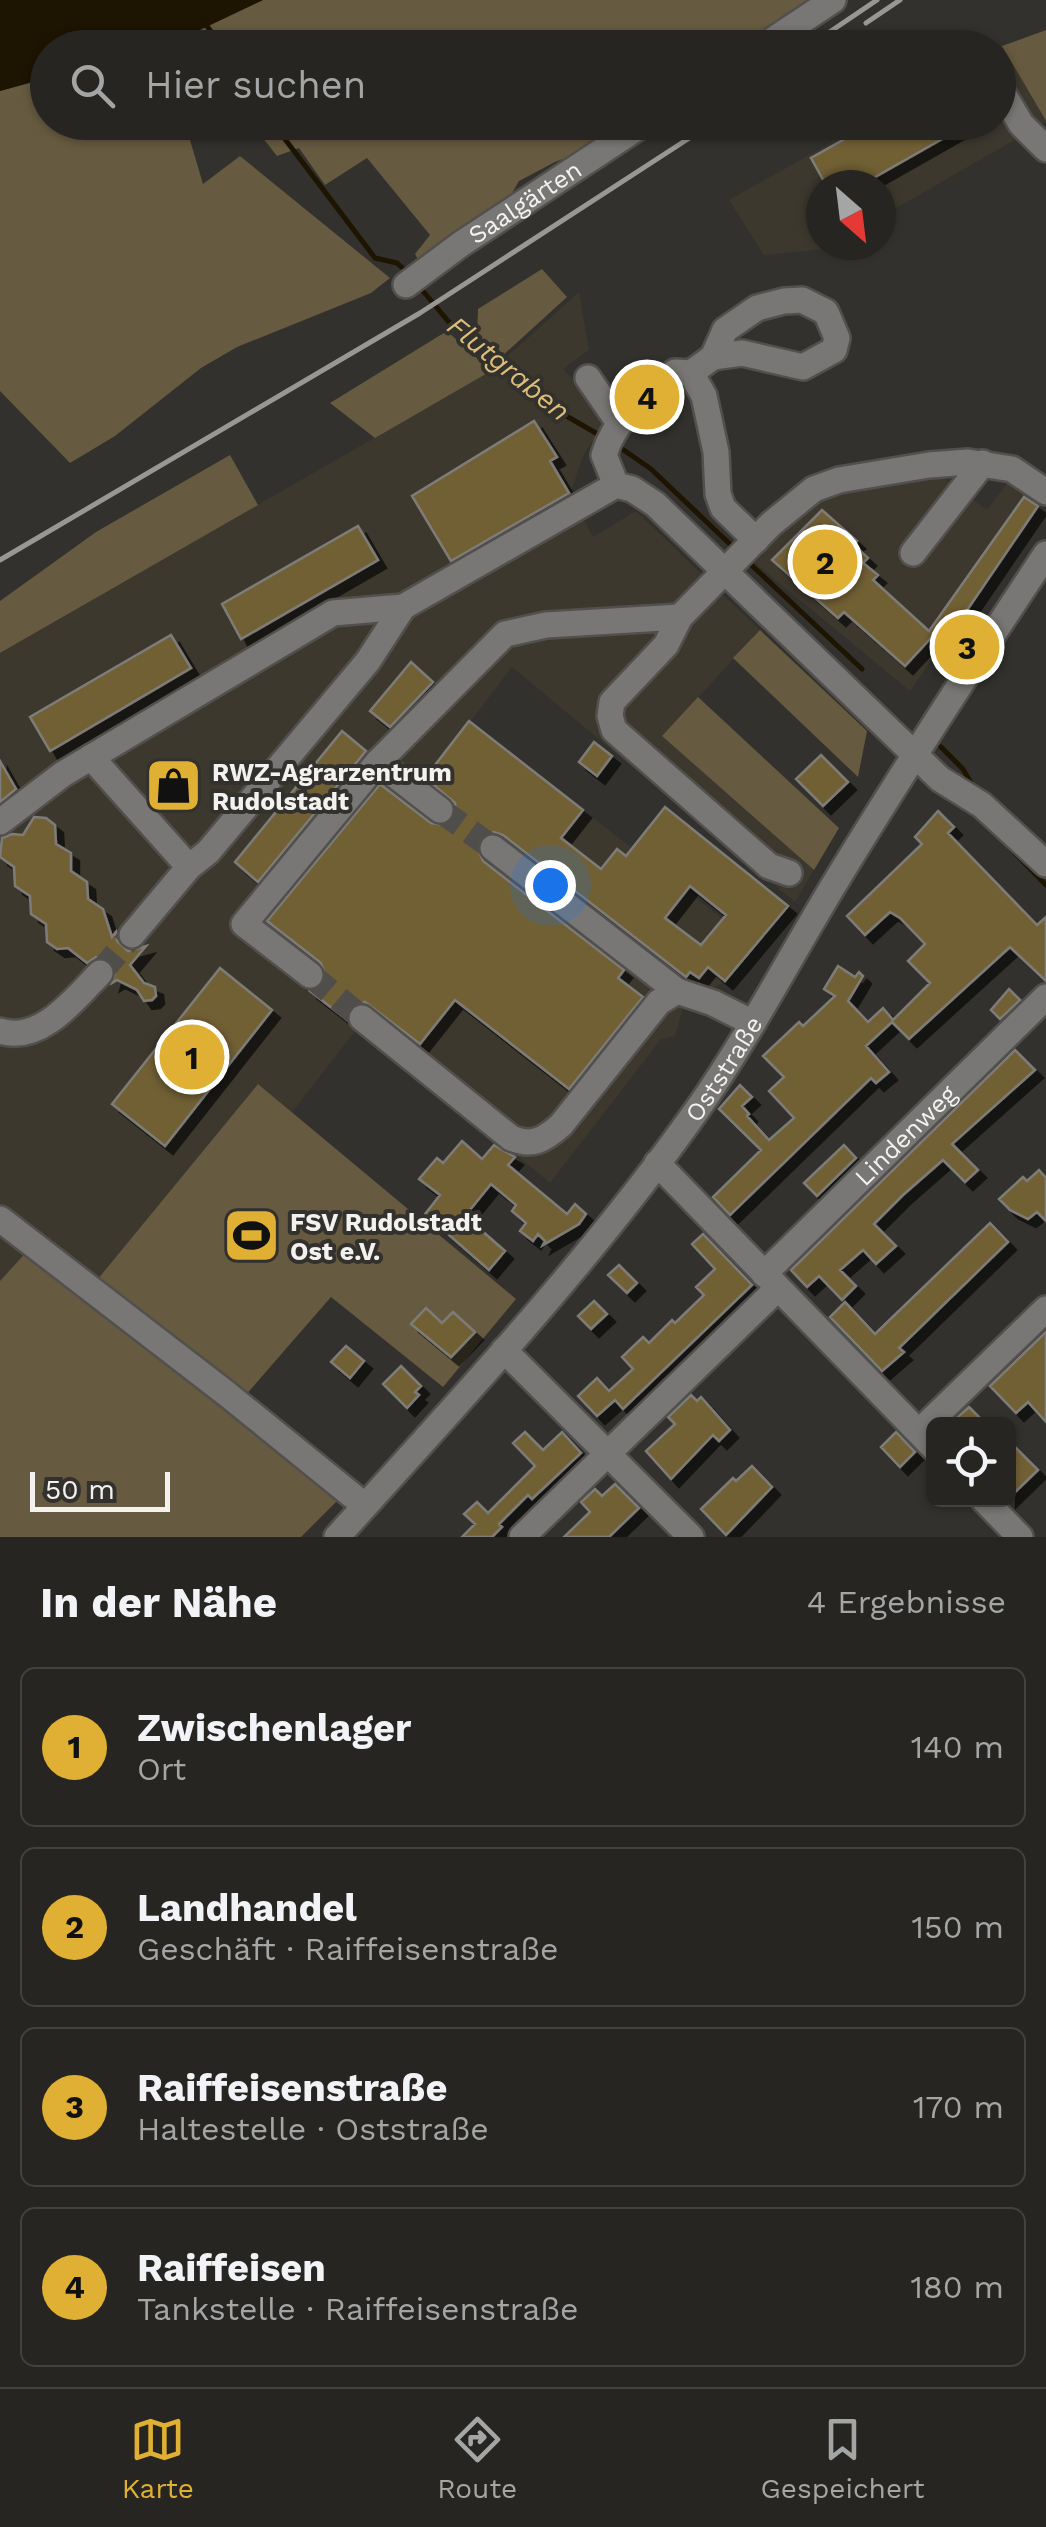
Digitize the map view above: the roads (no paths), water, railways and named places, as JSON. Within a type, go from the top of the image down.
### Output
[{"type":"street","points":[[787,30],[833,0]]},
{"type":"street","points":[[1016,116],[1046,149]]},
{"type":"street","name":"Saalgärten","points":[[414,280],[461,244],[619,140]]},
{"type":"street","points":[[616,484],[604,455],[630,409],[675,372],[691,373],[713,357]]},
{"type":"street","points":[[691,373],[704,396],[716,452],[718,494],[742,556]]},
{"type":"street","points":[[588,378],[612,435]]},
{"type":"street","points":[[913,554],[983,463]]},
{"type":"street","points":[[789,873],[768,866],[614,730],[612,702],[666,645],[680,617],[791,505],[827,483],[929,465],[983,463],[1012,469],[1046,492]]},
{"type":"street","points":[[0,822],[62,774],[333,613],[402,607],[616,484],[632,489],[742,556],[914,754],[940,779],[982,804],[1046,864]]},
{"type":"street","name":"Oststraße","points":[[337,1537],[504,1350],[657,1163],[753,1023],[914,754],[1046,554]]},
{"type":"street","points":[[132,935],[190,867],[208,852],[368,661],[402,607]]},
{"type":"street","points":[[294,973],[244,924],[378,762],[505,634],[546,625],[680,617]]},
{"type":"street","points":[[91,757],[190,867]]},
{"type":"street","points":[[378,762],[440,810]]},
{"type":"street","points":[[493,848],[677,991],[753,1023]]},
{"type":"street","points":[[0,1030],[13,1035],[56,1018],[100,973]]},
{"type":"street","points":[[362,1018],[511,1138],[525,1144],[545,1139],[561,1125],[659,1002],[677,991]]},
{"type":"street","name":"Lindenweg","points":[[522,1537],[1046,997]]},
{"type":"street","points":[[657,1163],[926,1440]]},
{"type":"street","points":[[0,1220],[364,1505]]},
{"type":"street","points":[[947,1417],[1046,1308]]},
{"type":"street","points":[[504,1350],[691,1537]]},
{"type":"street","points":[[991,1507],[1020,1537]]},
{"type":"waterway","name":"Flutgraben","points":[[204,22],[210,30]]},
{"type":"waterway","name":"Flutgraben","points":[[286,140],[375,258],[397,263],[408,273]]},
{"type":"waterway","name":"Flutgraben","points":[[418,285],[448,321],[544,403],[601,436]]},
{"type":"waterway","name":"Flutgraben","points":[[615,444],[651,469],[734,548]]},
{"type":"waterway","name":"Flutgraben","points":[[746,560],[862,669]]},
{"type":"waterway","name":"Flutgraben","points":[[941,747],[963,769],[972,785]]},
{"type":"waterway","name":"Flutgraben","points":[[1010,848],[1046,885]]},
{"type":"tunnel","points":[[440,810],[493,848]]},
{"type":"tunnel","points":[[100,973],[132,935]]},
{"type":"tunnel","points":[[310,975],[362,1018]]},
{"type":"railway","points":[[833,30],[877,0]]},
{"type":"railway","points":[[866,23],[900,0]]},
{"type":"railway","points":[[0,560],[420,313],[686,140]]},
{"type":"place","name":"Raiffeisen","points":[[647,397]]},
{"type":"place","name":"Landhandel","points":[[825,562]]},
{"type":"place","name":"Raiffeisenstraße","points":[[967,647]]},
{"type":"place","name":"RWZ-Agrarzentrum Rudolstadt","points":[[173,786]]},
{"type":"place","name":"Zwischenlager","points":[[192,1057]]},
{"type":"place","name":"FSV Rudolstadt Ost e.V.","points":[[251,1236]]}]
